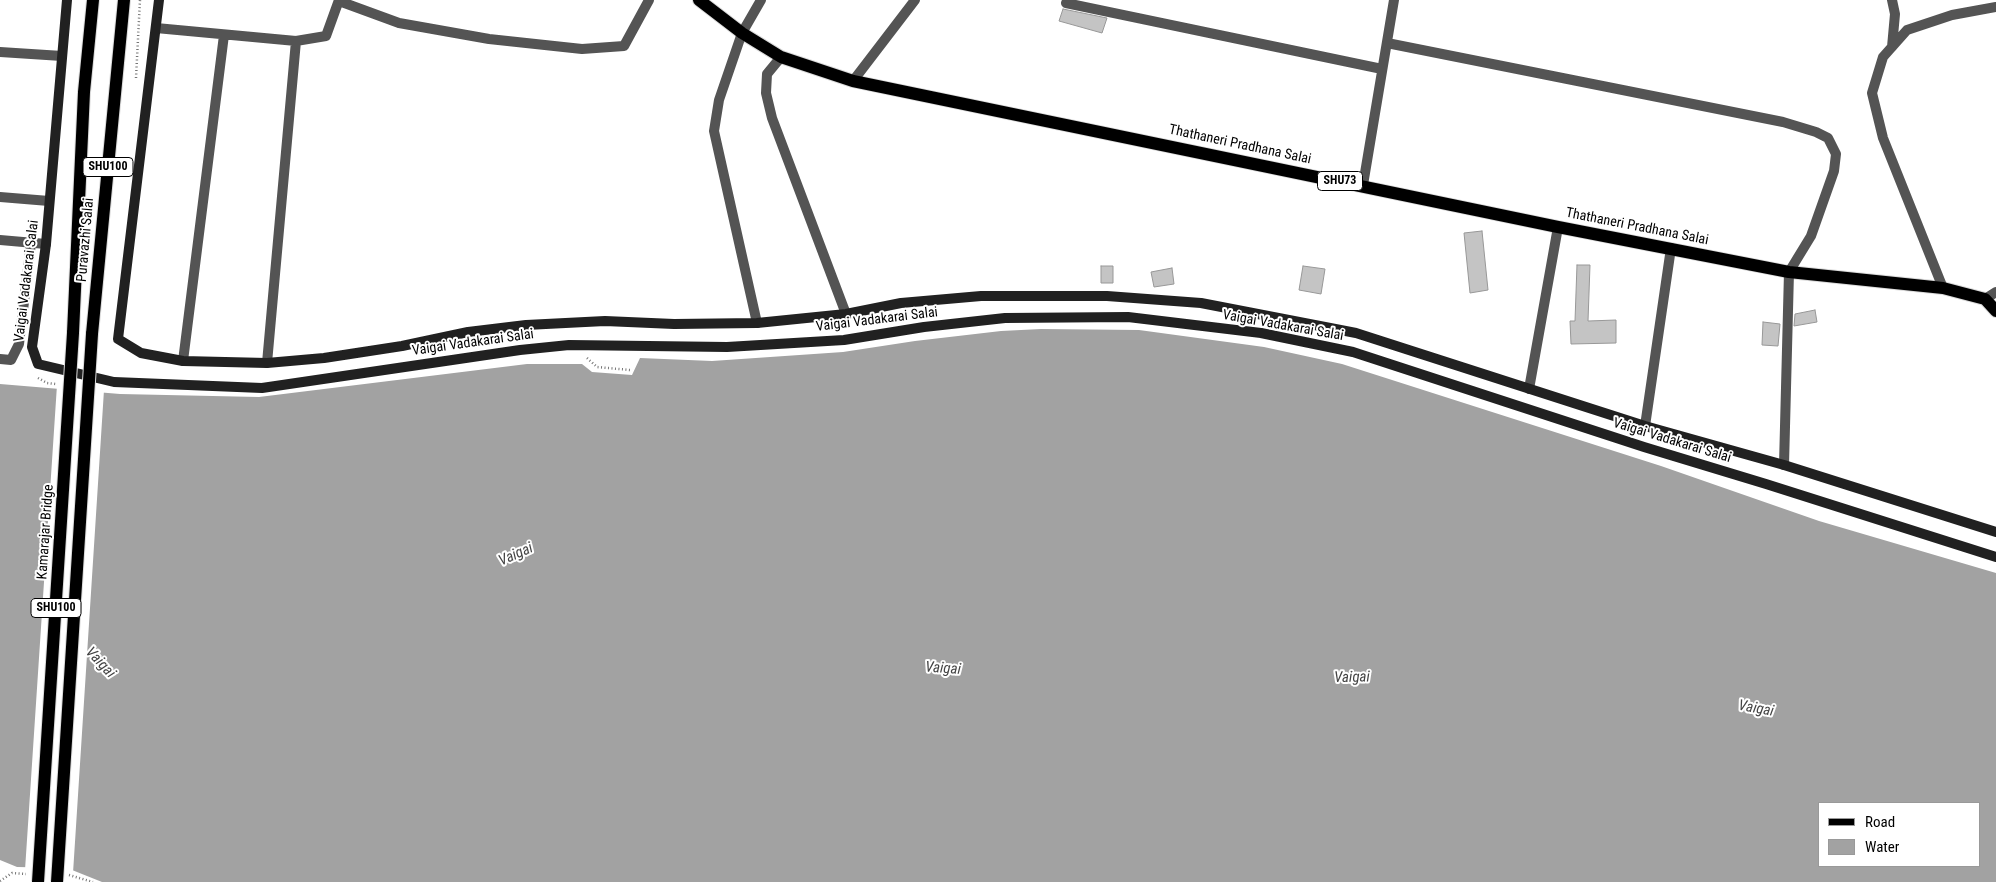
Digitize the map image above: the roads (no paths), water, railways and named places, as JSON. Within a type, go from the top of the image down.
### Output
[{"type":"main road","name":"Vaigai Vadakarai Salai","points":[[67,0],[46,244],[32,347],[38,364],[114,382],[262,388],[520,350],[570,345],[727,347],[844,340],[924,327],[1005,318],[1128,317],[1262,333],[1353,352],[1644,447],[1996,558]]},
{"type":"main road","name":"Puravazhi Salai","points":[[74,333],[84,92],[93,0]]},
{"type":"main road","name":"Puravazhi Salai","points":[[57,882],[92,334],[124,0]]},
{"type":"main road","name":"Vaigai Vadakarai Salai","points":[[159,0],[118,339],[141,353],[182,361],[267,363],[324,358],[402,346],[468,332],[534,324],[605,321],[674,324],[758,322],[846,314],[901,303],[981,296],[1107,296],[1201,303],[1356,332],[1645,426],[1784,465],[1996,532]]},
{"type":"main road","name":"Thathaneri Pradhana Salai","points":[[699,0],[742,33],[781,57],[854,81],[1789,272],[1943,288],[1990,296],[1996,311]]},
{"type":"main road","name":"Kamarajar Bridge","points":[[38,882],[74,333]]},
{"type":"street","points":[[156,28],[296,41],[326,36],[339,0],[399,23],[489,39],[582,48],[624,46],[648,0]]},
{"type":"street","points":[[758,322],[714,131],[719,100],[742,33],[761,0]]},
{"type":"street","points":[[854,81],[915,0]]},
{"type":"street","points":[[1363,185],[1394,0]]},
{"type":"street","points":[[1892,0],[1895,14],[1892,47]]},
{"type":"street","points":[[1066,3],[1382,69]]},
{"type":"street","points":[[1943,288],[1883,138],[1872,93],[1883,57],[1908,30],[1952,15],[1996,7]]},
{"type":"street","points":[[182,361],[224,35]]},
{"type":"street","points":[[267,363],[296,41]]},
{"type":"street","points":[[1387,43],[1783,122],[1816,132],[1828,138],[1836,154],[1834,170],[1811,236],[1789,272],[1784,465]]},
{"type":"street","points":[[0,52],[62,56]]},
{"type":"street","points":[[781,57],[767,74],[766,93],[772,118],[846,314]]},
{"type":"street","points":[[0,198],[49,201]]},
{"type":"street","points":[[1529,388],[1558,226]]},
{"type":"street","points":[[0,240],[46,244]]},
{"type":"street","points":[[0,360],[11,360],[19,344],[31,242]]},
{"type":"street","points":[[1645,426],[1671,248]]},
{"type":"water","name":"Vaigai","points":[[1041,329],[1139,330],[1264,347],[1342,364],[1661,466],[1819,521],[1996,573],[1996,882],[102,882],[67,868],[17,867],[0,860],[0,384],[120,394],[259,397],[527,364],[582,364],[592,372],[632,375],[640,358],[712,361],[843,352],[1001,331]]}]
